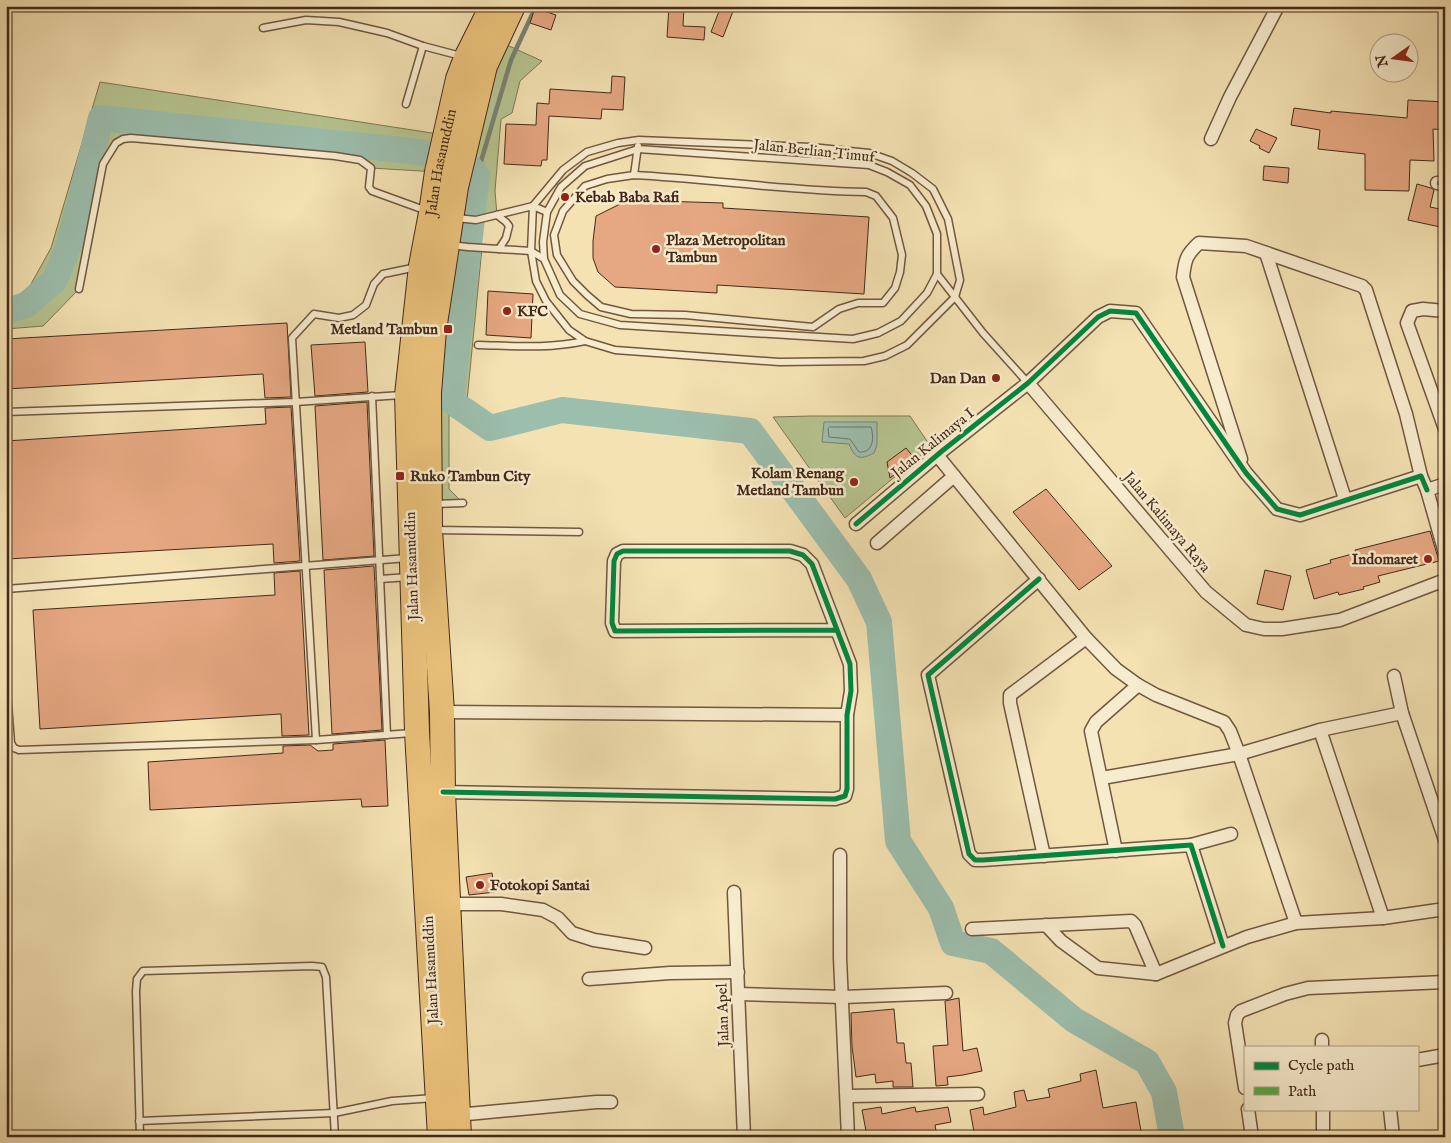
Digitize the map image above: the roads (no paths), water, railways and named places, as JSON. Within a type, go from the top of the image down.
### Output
[{"type":"highway","name":"Jalan Hasanuddin","points":[[458,1126],[443,792],[449,712],[430,530],[429,393],[441,242],[456,187],[458,79],[466,58],[492,6]]},
{"type":"highway","name":"Jalan Hasanuddin","points":[[447,215],[437,172],[456,138],[485,66],[513,6]]},
{"type":"highway","name":"Jalan Hasanuddin","points":[[440,1137],[407,734],[412,567],[407,395],[421,266],[441,242]]},
{"type":"street","points":[[1212,139],[1230,96],[1278,6]]},
{"type":"street","points":[[1246,473],[1183,277],[1184,260],[1198,243],[1246,246],[1362,286],[1366,290],[1406,414],[1421,476],[1445,553]]},
{"type":"street","points":[[1266,253],[1345,499]]},
{"type":"street","points":[[1445,311],[1423,309],[1412,311],[1407,323],[1445,429]]},
{"type":"street","name":"Jalan Kalimaya I","points":[[856,524],[937,455],[1028,383],[1098,317],[1110,310],[1136,314],[1246,473],[1277,509],[1300,515],[1421,476]]},
{"type":"street","name":"Jalan Kalimaya Raya","points":[[1028,383],[1206,592],[1246,625],[1282,630],[1340,620],[1445,580]]},
{"type":"street","points":[[937,455],[1086,638],[1116,669],[1156,695],[1224,722],[1230,731],[1239,754],[1296,923]]},
{"type":"street","points":[[876,543],[954,476]]},
{"type":"street","points":[[1426,490],[1445,484]]},
{"type":"street","points":[[443,792],[835,799],[845,796],[847,789],[847,715],[851,691],[850,664],[812,564],[803,555],[790,552],[623,551],[617,554],[614,561],[612,623],[615,631],[837,630]]},
{"type":"street","points":[[1039,579],[928,675],[969,854],[976,860],[982,860],[1116,851],[1191,845],[1231,834]]},
{"type":"street","points":[[1044,856],[1010,703],[1010,694],[1086,638]]},
{"type":"street","points":[[1394,676],[1402,713],[1444,831]]},
{"type":"street","points":[[1116,851],[1092,730],[1093,725],[1138,685]]},
{"type":"street","points":[[449,712],[847,715]]},
{"type":"street","points":[[1102,778],[1239,754],[1320,730],[1402,713]]},
{"type":"street","points":[[1320,730],[1383,918]]},
{"type":"street","points":[[1191,845],[1223,946]]},
{"type":"street","points":[[840,855],[840,958],[848,1137]]},
{"type":"street","name":"Jalan Apel","points":[[734,892],[744,1137]]},
{"type":"street","points":[[449,904],[501,904],[544,910],[558,918],[572,933],[594,940],[645,948]]},
{"type":"street","points":[[1046,925],[1061,941],[1098,968],[1156,974],[1223,946],[1270,929],[1296,923],[1383,918],[1445,909]]},
{"type":"street","points":[[972,929],[1131,921],[1135,925],[1156,974]]},
{"type":"street","points":[[589,979],[670,973],[738,972]]},
{"type":"street","points":[[1244,1082],[1235,1023],[1237,1015],[1241,1011],[1285,994],[1308,988],[1445,982]]},
{"type":"street","points":[[739,994],[843,997],[946,992]]},
{"type":"street","points":[[1418,1060],[1445,1055]]},
{"type":"street","points":[[847,1096],[978,1094]]},
{"type":"street","points":[[458,1126],[596,1102],[611,1102]]},
{"type":"street","points":[[1248,1110],[1252,1137]]},
{"type":"street","points":[[1323,1110],[1323,1137]]},
{"type":"street","points":[[1390,1110],[1393,1137]]},
{"type":"lane","points":[[263,28],[306,20],[323,20],[375,29],[423,46],[466,58]]},
{"type":"lane","points":[[406,104],[423,46]]},
{"type":"lane","points":[[79,289],[103,164],[116,142],[123,138],[189,142],[360,160],[371,168],[369,187],[372,191],[447,215],[476,220],[533,206],[563,170],[587,152],[618,143],[640,140],[811,147],[869,153],[892,161],[933,189],[948,219],[960,280],[955,297],[907,345],[885,356],[864,361],[778,362],[615,350],[585,340],[569,330],[546,301],[536,281],[531,251],[533,206]]},
{"type":"lane","points":[[634,175],[640,140]]},
{"type":"lane","name":"Jalan Berlian Timuf","points":[[638,149],[869,165],[888,172],[910,185],[926,206],[938,234],[937,274],[926,293],[901,320],[878,333],[853,339],[620,325],[580,314],[560,295],[544,259],[547,212],[561,188],[584,166],[638,149]]},
{"type":"lane","points":[[634,175],[687,178],[767,187],[866,192],[876,196],[893,218],[899,240],[902,255],[900,272],[895,288],[883,303],[858,304],[839,309],[813,327],[685,315],[631,314],[601,307],[573,282],[556,255],[554,235],[563,211],[585,186],[607,179],[634,175]]},
{"type":"lane","points":[[533,206],[547,212]]},
{"type":"lane","points":[[497,215],[509,226],[504,244],[500,249]]},
{"type":"lane","points":[[441,242],[471,248],[531,251],[544,259]]},
{"type":"lane","points":[[316,740],[292,338],[314,314],[339,318],[360,310],[366,305],[374,284],[383,274],[421,266]]},
{"type":"lane","name":"Jalan Kalimaya Raya","points":[[937,274],[983,333],[1028,383]]},
{"type":"lane","points":[[478,345],[537,348],[562,346],[585,340]]},
{"type":"lane","points":[[6,412],[296,402],[407,395]]},
{"type":"lane","points":[[372,396],[387,736]]},
{"type":"lane","points":[[429,503],[463,503]]},
{"type":"lane","points":[[430,530],[578,532]]},
{"type":"lane","points":[[6,589],[379,559],[412,567]]},
{"type":"lane","points":[[380,579],[412,567]]},
{"type":"lane","points":[[6,677],[11,744],[19,750],[316,740],[407,734]]},
{"type":"lane","points":[[140,1137],[136,991],[137,979],[143,971],[312,966],[322,968],[326,977],[335,1137]]},
{"type":"lane","points":[[139,1121],[334,1113],[392,1101],[438,1098]]},
{"type":"water","points":[[824,422],[877,422],[877,445],[874,453],[865,457],[858,457],[849,444],[822,442]]},
{"type":"waterway","points":[[477,175],[511,60],[536,6]]},
{"type":"waterway","points":[[6,311],[26,305],[55,280],[69,245],[101,118],[419,152],[464,161],[477,175],[451,401],[490,428],[562,410],[750,431],[859,579],[879,622],[898,841],[941,908],[953,943],[991,951],[1074,1020],[1147,1062],[1164,1092],[1172,1137]]},
{"type":"place","name":"Kebab Baba Rafi","points":[[565,197]]},
{"type":"place","name":"Plaza Metropolitan Tambun","points":[[656,249]]},
{"type":"place","name":"KFC","points":[[507,311]]},
{"type":"place","name":"Metland Tambun","points":[[448,329]]},
{"type":"place","name":"Dan Dan","points":[[996,378]]},
{"type":"place","name":"Ruko Tambun City","points":[[400,476]]},
{"type":"place","name":"Kolam Renang Metland Tambun","points":[[854,482]]},
{"type":"place","name":"Indomaret","points":[[1428,559]]},
{"type":"place","name":"Fotokopi Santai","points":[[480,885]]}]
